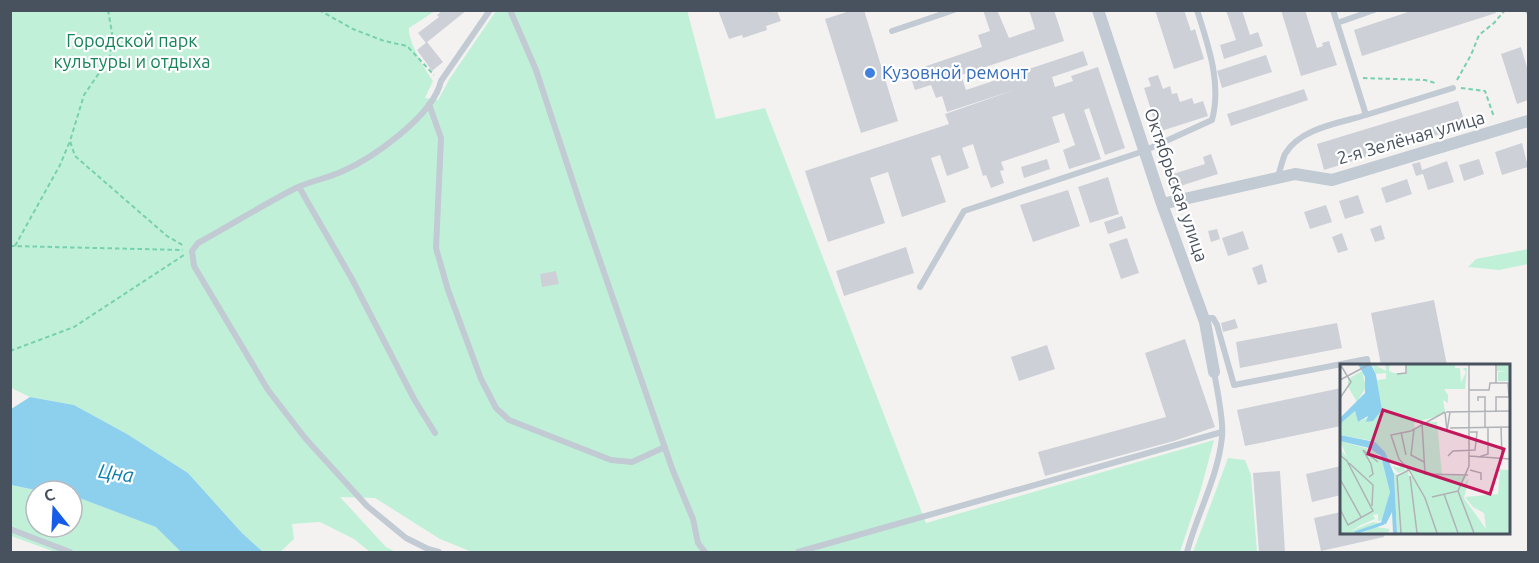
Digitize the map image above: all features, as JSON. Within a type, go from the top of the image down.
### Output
[{"type":"street","name":"Октябрьская улица","points":[[1098,10],[1162,204],[1203,318],[1214,372]]},
{"type":"street","name":"2-я Зелёная улица","points":[[1162,204],[1295,174],[1332,180],[1528,122]]},
{"type":"lane","points":[[439,552],[406,538],[367,506],[305,438],[268,390],[194,266],[192,251],[198,243],[299,187],[340,173],[366,160],[405,131],[439,90],[441,81],[490,10]]},
{"type":"lane","points":[[510,10],[536,70],[665,447],[693,519],[698,543],[705,552]]},
{"type":"lane","points":[[892,31],[954,10]]},
{"type":"lane","points":[[920,287],[964,211],[1144,151],[1212,120],[1217,103],[1211,55],[1197,10]]},
{"type":"lane","points":[[1333,10],[1366,115]]},
{"type":"lane","points":[[1337,23],[1374,10]]},
{"type":"lane","points":[[1278,177],[1286,154],[1306,134],[1453,88]]},
{"type":"lane","points":[[429,104],[441,138],[436,248],[448,290],[481,379],[496,408],[509,420],[611,460],[632,462],[665,447]]},
{"type":"lane","points":[[299,187],[352,279],[414,399],[435,433]]},
{"type":"lane","points":[[1203,318],[1213,318],[1217,325],[1234,385],[1340,364]]},
{"type":"lane","points":[[1341,364],[1367,359],[1368,364]]},
{"type":"lane","points":[[1187,552],[1210,487],[1222,432],[1214,372]]},
{"type":"lane","points":[[798,552],[1222,432]]},
{"type":"lane","points":[[10,530],[70,552]]},
{"type":"path","points":[[15,246],[60,165],[84,95],[110,57],[112,33],[108,10]]},
{"type":"path","points":[[320,10],[353,29],[384,41],[407,46],[441,81]]},
{"type":"path","points":[[1453,88],[1479,35],[1505,10]]},
{"type":"path","points":[[1354,78],[1425,80],[1453,88],[1485,91],[1498,131]]},
{"type":"path","points":[[70,141],[75,156],[167,236],[192,251]]},
{"type":"path","points":[[10,246],[192,251]]},
{"type":"path","points":[[10,351],[74,327],[192,251]]},
{"type":"green space","name":"Городской парк культуры и отдыха","points":[[687,10],[716,119],[765,108],[926,523],[1214,440],[1180,552],[472,552],[440,539],[375,498],[340,497],[386,547],[396,552],[370,552],[354,539],[320,522],[292,524],[294,539],[280,552],[263,552],[242,533],[188,473],[127,434],[74,405],[30,397],[11,388],[11,11],[435,11],[409,28],[409,34],[414,48],[433,81],[425,98],[438,100],[450,78],[496,11]]},
{"type":"green space","points":[[1528,249],[1528,264],[1499,270],[1468,267],[1476,259]]},
{"type":"green space","points":[[1228,458],[1245,460],[1251,475],[1257,552],[1193,552]]},
{"type":"green space","points":[[10,485],[24,488],[24,539],[84,539],[84,500],[157,527],[181,552],[55,552],[11,536]]},
{"type":"water","name":"Цна","points":[[30,397],[74,405],[127,434],[188,473],[242,533],[263,552],[181,552],[156,527],[84,500],[84,479],[24,479],[24,488],[11,485],[11,409]]},
{"type":"building","points":[[443,10],[467,10],[426,43],[418,33],[439,17],[437,15]]},
{"type":"building","points":[[718,10],[773,10],[774,13],[777,11],[781,21],[766,26],[767,30],[743,38],[742,35],[729,39]]},
{"type":"building","points":[[853,10],[864,10],[898,121],[861,133],[825,19]]},
{"type":"building","points":[[983,10],[997,10],[1009,38],[1035,29],[1029,10],[1054,10],[1064,41],[961,75],[966,90],[1083,51],[1088,65],[1052,77],[1055,87],[1073,81],[1071,76],[1098,67],[1125,148],[1105,155],[1089,108],[1084,110],[1101,159],[1069,169],[1063,150],[1075,145],[1064,113],[1052,117],[1060,142],[1001,162],[1004,170],[1000,171],[1004,183],[991,188],[986,175],[983,176],[973,144],[962,148],[969,168],[947,176],[940,155],[931,158],[946,202],[902,217],[888,172],[870,178],[885,223],[828,242],[805,171],[949,124],[945,114],[1020,88],[947,112],[942,96],[936,98],[931,85],[915,90],[909,72],[982,47],[978,35],[990,31]]},
{"type":"building","points":[[1155,10],[1184,10],[1191,31],[1195,29],[1204,59],[1174,69]]},
{"type":"building","points":[[1226,10],[1242,10],[1250,35],[1258,32],[1263,46],[1224,59],[1220,45],[1236,40]]},
{"type":"building","points":[[1281,10],[1305,10],[1317,48],[1329,41],[1337,65],[1301,76]]},
{"type":"building","points":[[1414,10],[1495,10],[1496,13],[1362,56],[1354,30]]},
{"type":"building","points":[[427,42],[443,62],[432,71],[417,50]]},
{"type":"building","points":[[1521,47],[1528,71],[1528,100],[1517,104],[1501,54]]},
{"type":"building","points":[[1266,55],[1272,72],[1222,88],[1217,71]]},
{"type":"building","points":[[1158,75],[1163,89],[1170,86],[1172,94],[1177,93],[1180,102],[1192,98],[1194,104],[1203,101],[1208,116],[1158,132],[1144,88],[1151,86],[1148,78]]},
{"type":"building","points":[[1304,89],[1308,100],[1231,126],[1227,114]]},
{"type":"building","points":[[1458,101],[1466,126],[1324,170],[1317,144]]},
{"type":"building","points":[[1522,143],[1528,167],[1502,175],[1495,152]]},
{"type":"building","points":[[1211,154],[1218,174],[1174,188],[1170,175],[1205,164],[1203,157]]},
{"type":"building","points":[[1047,159],[1050,169],[1024,178],[1021,167]]},
{"type":"building","points":[[1479,159],[1484,174],[1464,181],[1459,165]]},
{"type":"building","points":[[1447,161],[1454,182],[1428,190],[1423,174],[1416,176],[1412,164],[1420,162],[1422,170]]},
{"type":"building","points":[[1108,177],[1119,214],[1090,223],[1078,187]]},
{"type":"building","points":[[1407,179],[1412,194],[1386,203],[1381,188]]},
{"type":"building","points":[[1068,190],[1080,226],[1033,242],[1020,205]]},
{"type":"building","points":[[1358,195],[1364,213],[1345,219],[1339,201]]},
{"type":"building","points":[[1326,205],[1332,222],[1310,229],[1304,212]]},
{"type":"building","points":[[1122,216],[1126,228],[1108,234],[1104,222]]},
{"type":"building","points":[[1381,225],[1385,239],[1375,242],[1370,229]]},
{"type":"building","points":[[1217,229],[1220,239],[1211,242],[1208,231]]},
{"type":"building","points":[[1243,231],[1249,249],[1228,256],[1222,238]]},
{"type":"building","points":[[1342,233],[1348,250],[1338,253],[1332,237]]},
{"type":"building","points":[[1127,238],[1139,273],[1121,279],[1109,244]]},
{"type":"building","points":[[906,247],[914,273],[844,296],[836,271]]},
{"type":"building","points":[[1262,264],[1267,282],[1258,285],[1252,268]]},
{"type":"building","points":[[556,271],[559,284],[542,287],[540,274]]},
{"type":"building","points":[[1434,300],[1447,364],[1381,364],[1371,313]]},
{"type":"building","points":[[1235,319],[1238,328],[1223,332],[1221,323]]},
{"type":"building","points":[[1337,323],[1342,348],[1240,368],[1236,342]]},
{"type":"building","points":[[1185,339],[1215,427],[1174,441],[1045,476],[1038,452],[1166,417],[1145,353]]},
{"type":"building","points":[[1047,345],[1055,369],[1019,381],[1011,357]]},
{"type":"building","points":[[1340,388],[1340,426],[1245,446],[1237,410]]},
{"type":"building","points":[[1340,466],[1340,495],[1312,502],[1306,474]]},
{"type":"building","points":[[1280,471],[1285,552],[1259,552],[1253,473]]},
{"type":"building","points":[[1340,512],[1340,533],[1383,533],[1384,537],[1321,551],[1314,518]]},
{"type":"place","name":"Кузовной ремонт","points":[[870,73]]}]
